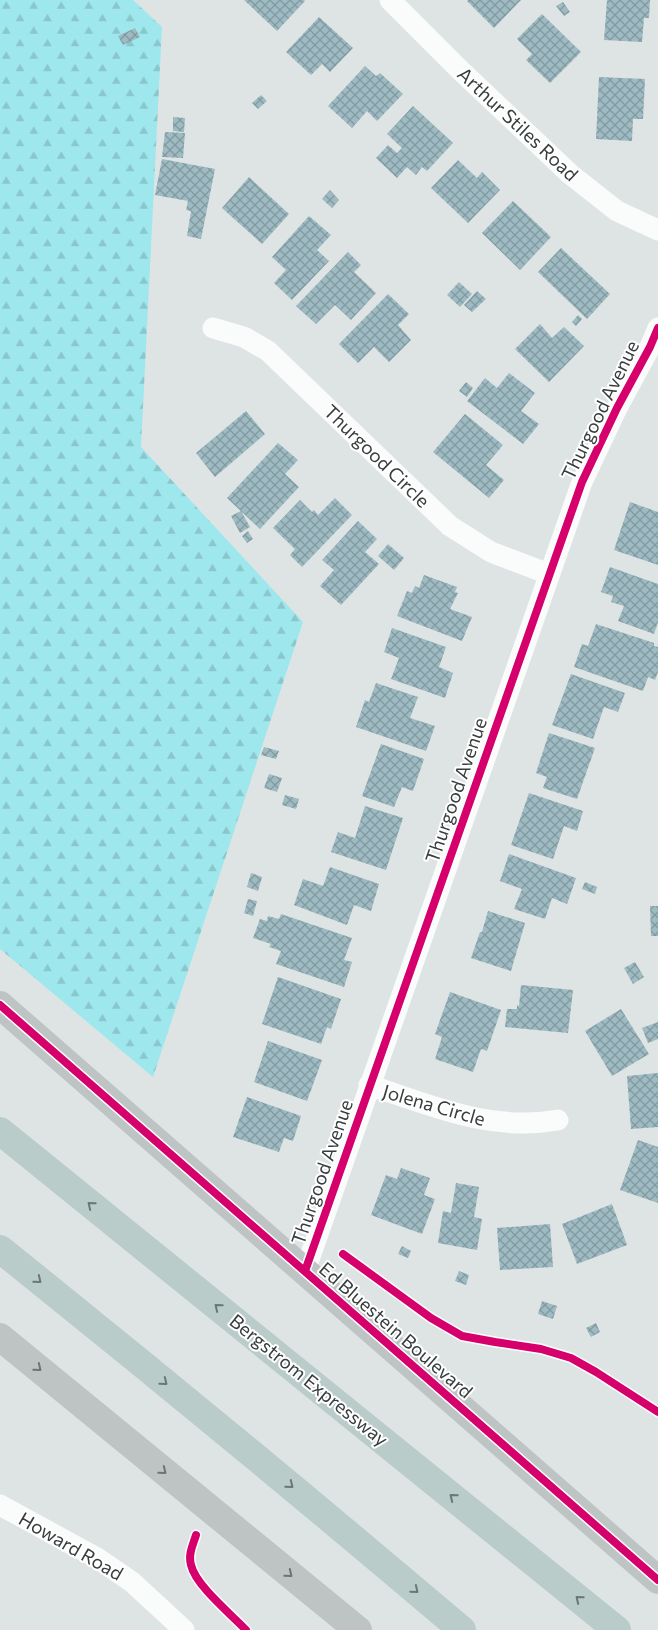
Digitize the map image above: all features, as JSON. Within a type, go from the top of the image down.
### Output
[{"type":"highway","name":"Bergstrom Expressway","points":[[0,1131],[617,1630]]},
{"type":"highway","points":[[0,1250],[132,1355],[462,1630]]},
{"type":"main road","name":"Ed Bluestein Boulevard","points":[[0,1006],[658,1580]]},
{"type":"main road","points":[[0,1337],[358,1630]]},
{"type":"street","name":"Arthur Stiles Road","points":[[390,0],[458,68],[570,174],[617,211],[658,230]]},
{"type":"street","name":"Thurgood Circle","points":[[212,328],[244,337],[268,351],[450,526],[491,552],[549,574]]},
{"type":"street","name":"Thurgood Avenue","points":[[304,1271],[582,482],[658,328]]},
{"type":"street","name":"Jolena Circle","points":[[369,1086],[468,1118],[497,1123],[518,1124],[540,1124],[558,1120]]},
{"type":"street","name":"Howard Road","points":[[0,1505],[96,1558],[132,1582],[184,1630]]},
{"type":"green space","points":[[0,0],[133,0],[162,27],[141,447],[303,622],[153,1077],[0,949]]},
{"type":"building","points":[[244,0],[304,0],[305,1],[277,31]]},
{"type":"building","points":[[468,0],[521,0],[494,28]]},
{"type":"building","points":[[607,0],[650,0],[649,18],[644,18],[642,42],[604,40]]},
{"type":"building","points":[[563,2],[570,12],[564,16],[556,6]]},
{"type":"building","points":[[542,14],[581,52],[550,83],[526,60],[532,54],[517,39]]},
{"type":"building","points":[[319,17],[353,48],[330,72],[322,64],[311,75],[286,52]]},
{"type":"building","points":[[135,28],[140,37],[123,45],[118,36]]},
{"type":"building","points":[[365,66],[376,76],[380,73],[403,94],[377,121],[367,111],[352,128],[328,106]]},
{"type":"building","points":[[599,77],[645,79],[643,119],[633,119],[632,141],[596,139]]},
{"type":"building","points":[[261,95],[267,101],[258,109],[252,103]]},
{"type":"building","points":[[413,106],[453,143],[427,171],[422,167],[416,175],[407,167],[397,178],[376,158],[388,145],[397,153],[402,148],[387,134]]},
{"type":"building","points":[[173,117],[185,118],[184,132],[173,131]]},
{"type":"building","points":[[165,132],[185,133],[183,158],[162,157]]},
{"type":"building","points":[[162,159],[215,169],[201,239],[187,236],[191,211],[186,210],[188,201],[155,195]]},
{"type":"building","points":[[458,160],[477,178],[482,172],[500,190],[468,223],[431,188]]},
{"type":"building","points":[[249,177],[289,214],[262,244],[222,208]]},
{"type":"building","points":[[330,190],[339,200],[332,208],[322,199]]},
{"type":"building","points":[[513,201],[551,237],[520,270],[482,233]]},
{"type":"building","points":[[309,216],[331,235],[317,250],[329,261],[292,300],[274,283],[286,270],[272,257]]},
{"type":"building","points":[[561,248],[610,294],[587,319],[538,272]]},
{"type":"building","points":[[348,252],[361,265],[354,272],[376,293],[351,320],[335,305],[316,324],[296,306]]},
{"type":"building","points":[[459,282],[472,294],[460,307],[447,295]]},
{"type":"building","points":[[477,291],[486,299],[472,312],[464,305]]},
{"type":"building","points":[[388,294],[409,314],[398,325],[411,340],[389,362],[374,347],[358,363],[339,344]]},
{"type":"building","points":[[578,315],[582,319],[576,326],[572,322]]},
{"type":"building","points":[[540,324],[552,338],[564,327],[584,346],[549,382],[515,349]]},
{"type":"building","points":[[509,373],[535,393],[521,411],[539,424],[523,444],[467,401],[485,378],[497,388]]},
{"type":"building","points":[[466,382],[473,388],[467,397],[459,391]]},
{"type":"building","points":[[246,411],[265,434],[215,477],[196,453]]},
{"type":"building","points":[[465,414],[503,445],[486,465],[504,480],[489,498],[433,452]]},
{"type":"building","points":[[278,443],[298,460],[285,474],[299,487],[260,529],[227,498]]},
{"type":"building","points":[[335,498],[352,515],[302,567],[290,555],[295,549],[273,528],[300,500],[312,512],[314,510],[318,515]]},
{"type":"building","points":[[630,502],[658,512],[658,565],[614,550]]},
{"type":"building","points":[[241,511],[250,527],[240,533],[231,516]]},
{"type":"building","points":[[358,521],[377,539],[365,552],[379,564],[341,605],[320,586],[334,570],[322,560]]},
{"type":"building","points":[[248,531],[253,539],[247,543],[242,536]]},
{"type":"building","points":[[388,544],[404,558],[394,570],[378,556]]},
{"type":"building","points":[[610,567],[658,584],[658,622],[654,634],[618,621],[624,606],[611,602],[613,596],[601,592]]},
{"type":"building","points":[[424,575],[457,587],[455,592],[458,593],[450,609],[472,617],[462,641],[397,616],[407,591],[412,593],[415,586],[419,588]]},
{"type":"building","points":[[596,624],[654,643],[654,646],[658,647],[658,672],[655,680],[648,677],[643,691],[574,667],[582,644],[588,646]]},
{"type":"building","points":[[392,628],[446,647],[439,667],[453,673],[445,698],[391,679],[399,658],[384,652]]},
{"type":"building","points":[[571,674],[625,693],[618,712],[604,707],[593,739],[552,725]]},
{"type":"building","points":[[376,683],[418,697],[410,718],[435,726],[426,751],[356,727],[365,700],[369,702]]},
{"type":"building","points":[[549,733],[595,748],[577,799],[543,788],[547,777],[536,773]]},
{"type":"building","points":[[381,744],[424,759],[413,791],[402,787],[394,807],[362,796]]},
{"type":"building","points":[[264,747],[279,751],[276,759],[261,755]]},
{"type":"building","points":[[269,774],[282,778],[277,792],[264,788]]},
{"type":"building","points":[[529,793],[583,811],[577,831],[564,826],[553,859],[511,845]]},
{"type":"building","points":[[285,795],[299,799],[296,809],[282,805]]},
{"type":"building","points":[[365,806],[403,818],[386,870],[331,852],[338,832],[355,838]]},
{"type":"building","points":[[509,854],[576,878],[567,904],[552,898],[545,919],[514,909],[522,889],[500,881]]},
{"type":"building","points":[[330,867],[379,884],[371,911],[354,905],[347,925],[294,905],[303,879],[323,886]]},
{"type":"building","points":[[251,873],[262,877],[258,891],[247,887]]},
{"type":"building","points":[[585,882],[597,887],[595,894],[582,889]]},
{"type":"building","points":[[248,899],[257,901],[253,916],[244,913]]},
{"type":"building","points":[[650,906],[658,906],[658,936],[651,936]]},
{"type":"building","points":[[488,911],[525,923],[511,971],[471,958],[480,932],[482,932]]},
{"type":"building","points":[[281,914],[352,938],[344,960],[352,962],[344,987],[276,964],[281,951],[269,947],[271,944],[253,938],[260,919],[267,921],[268,916],[279,919]]},
{"type":"building","points":[[635,962],[644,977],[633,984],[624,968]]},
{"type":"building","points":[[278,977],[341,999],[331,1029],[327,1027],[321,1044],[262,1024]]},
{"type":"building","points":[[521,985],[573,990],[568,1033],[505,1027],[507,1009],[517,1009],[517,1005],[519,1006]]},
{"type":"building","points":[[450,992],[501,1010],[487,1051],[481,1049],[473,1072],[435,1059],[442,1037],[435,1034]]},
{"type":"building","points":[[621,1009],[649,1054],[612,1076],[585,1031]]},
{"type":"building","points":[[658,1022],[658,1039],[648,1043],[642,1028]]},
{"type":"building","points":[[268,1041],[322,1060],[307,1101],[254,1082]]},
{"type":"building","points":[[658,1073],[658,1127],[631,1129],[627,1076]]},
{"type":"building","points":[[247,1097],[301,1116],[293,1141],[284,1138],[279,1152],[233,1137]]},
{"type":"building","points":[[638,1140],[658,1147],[658,1203],[620,1190]]},
{"type":"building","points":[[401,1168],[430,1178],[424,1195],[435,1199],[422,1234],[371,1215],[386,1175],[397,1179]]},
{"type":"building","points":[[456,1183],[479,1187],[474,1217],[482,1219],[477,1250],[438,1243],[443,1211],[451,1213]]},
{"type":"building","points":[[612,1204],[627,1245],[577,1264],[562,1224]]},
{"type":"building","points":[[550,1224],[553,1267],[500,1270],[497,1228]]},
{"type":"building","points":[[402,1246],[411,1251],[408,1258],[398,1254]]},
{"type":"building","points":[[459,1271],[469,1275],[466,1285],[455,1281]]},
{"type":"building","points":[[542,1301],[557,1306],[553,1319],[538,1314]]},
{"type":"building","points":[[596,1323],[600,1332],[591,1337],[586,1328]]},
{"type":"cycle path","points":[[305,1271],[582,482],[658,328]]},
{"type":"cycle path","points":[[0,1005],[658,1580]]},
{"type":"cycle path","points":[[343,1254],[431,1318],[462,1336],[541,1349],[571,1358],[658,1412]]},
{"type":"cycle path","points":[[196,1535],[190,1557],[194,1573],[207,1591],[246,1630]]}]
